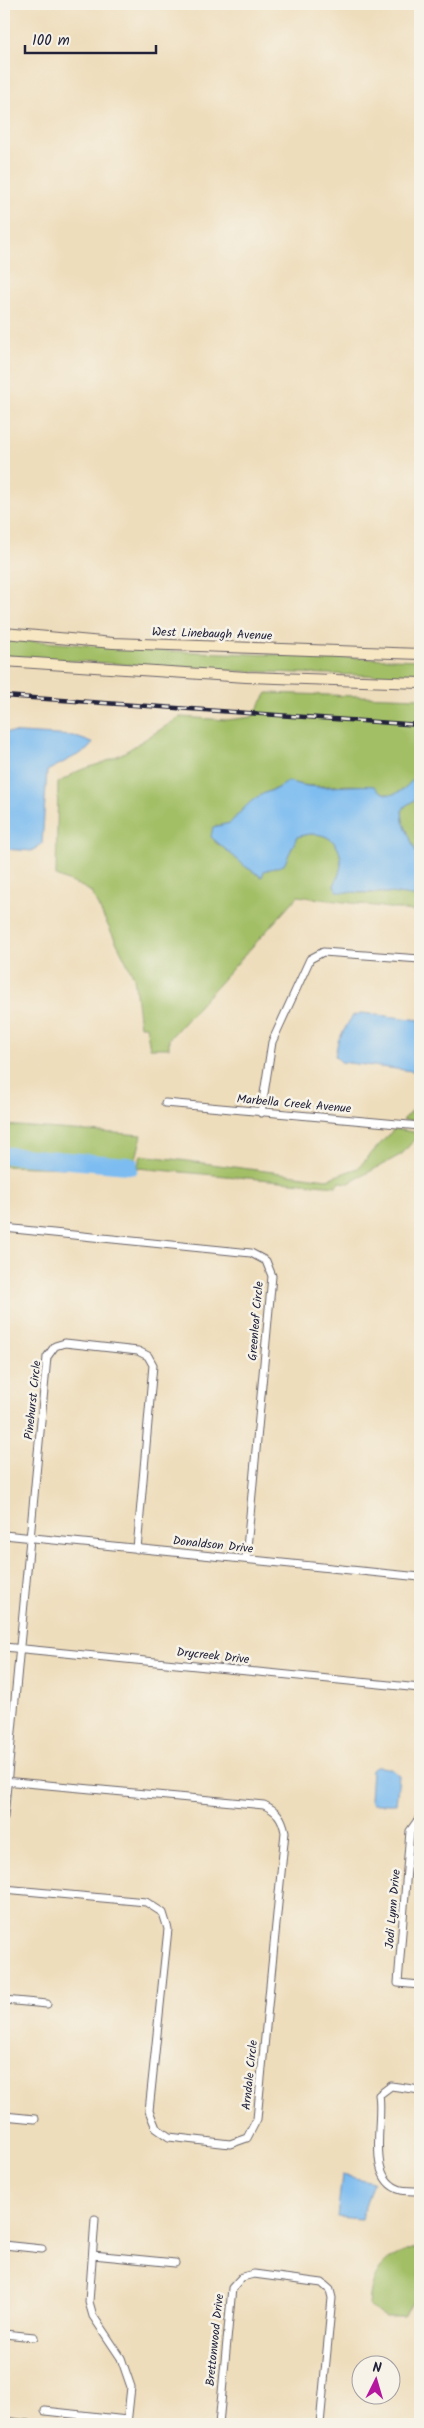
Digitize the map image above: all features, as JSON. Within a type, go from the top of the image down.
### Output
[{"type":"main road","name":"West Linebaugh Avenue","points":[[4,633],[113,643],[420,654]]},
{"type":"main road","points":[[4,661],[246,677],[420,683]]},
{"type":"street","points":[[262,1113],[272,1042],[310,958],[323,952],[420,959]]},
{"type":"street","name":"Marbella Creek Avenue","points":[[165,1103],[420,1126]]},
{"type":"street","name":"Greenleaf Circle","points":[[4,1228],[251,1253],[266,1261],[272,1276],[246,1559]]},
{"type":"street","name":"Pinehurst Circle","points":[[31,1538],[47,1357],[55,1346],[65,1343],[138,1351],[148,1356],[153,1365],[137,1549]]},
{"type":"street","name":"Donaldson Drive","points":[[4,1536],[420,1577]]},
{"type":"street","points":[[4,1817],[31,1538]]},
{"type":"street","name":"Drycreek Drive","points":[[4,1647],[420,1688]]},
{"type":"street","name":"Arndale Circle","points":[[4,1889],[146,1902],[163,1913],[168,1929],[150,2111],[152,2120],[156,2128],[168,2137],[230,2144],[247,2138],[257,2119],[285,1832],[282,1819],[275,1810],[264,1805],[6,1781]]},
{"type":"street","name":"Jodi Lynn Drive","points":[[420,1817],[410,1831],[398,1983],[420,1986]]},
{"type":"street","points":[[4,2000],[47,2004]]},
{"type":"street","points":[[420,2090],[391,2086],[379,2095],[381,2108],[377,2162],[389,2183],[401,2190],[420,2191]]},
{"type":"street","points":[[4,2116],[35,2119]]},
{"type":"street","points":[[45,2411],[127,2422],[131,2387],[121,2358],[93,2316],[89,2302],[95,2219]]},
{"type":"street","points":[[4,2245],[42,2249]]},
{"type":"street","points":[[92,2255],[175,2263]]},
{"type":"street","name":"Brettonwood Drive","points":[[219,2424],[232,2288],[242,2277],[254,2274],[322,2283],[330,2290],[332,2298],[320,2424]]},
{"type":"street","points":[[4,2334],[34,2337]]},
{"type":"street","points":[[4,2421],[29,2424]]},
{"type":"green space","points":[[4,639],[167,651],[420,660],[420,677],[205,670],[4,656]]},
{"type":"green space","points":[[267,693],[420,698],[420,772],[404,790],[391,795],[365,786],[307,786],[288,781],[282,786],[266,792],[253,800],[230,823],[213,827],[215,842],[234,855],[246,867],[262,877],[264,871],[278,865],[290,852],[297,837],[313,834],[327,837],[333,841],[340,854],[340,869],[334,886],[358,893],[390,893],[420,897],[420,912],[298,896],[169,1039],[169,1048],[150,1048],[146,1026],[140,1026],[134,977],[91,892],[56,876],[58,783],[78,771],[105,762],[125,752],[180,717],[227,720],[252,717]]},
{"type":"green space","points":[[420,797],[420,862],[403,821],[402,810]]},
{"type":"green space","points":[[420,1102],[420,1121],[403,1120]]},
{"type":"green space","points":[[4,1125],[142,1135],[133,1170],[4,1166]]},
{"type":"green space","points":[[394,1129],[420,1133],[402,1154],[349,1183],[341,1182],[336,1186],[137,1168],[141,1155],[327,1179],[358,1168]]},
{"type":"green space","points":[[420,2247],[420,2289],[404,2317],[386,2317],[369,2307],[373,2283],[382,2266],[397,2255]]},
{"type":"water","points":[[4,732],[73,736],[93,743],[87,750],[47,771],[42,844],[32,851],[4,849]]},
{"type":"water","points":[[420,772],[420,797],[405,806],[402,811],[403,821],[420,862],[420,897],[390,893],[338,892],[334,886],[340,869],[340,854],[333,841],[321,835],[313,834],[297,837],[284,865],[264,871],[262,877],[246,867],[211,837],[213,827],[230,823],[255,799],[288,781],[320,787],[374,786],[381,792],[393,794],[405,788]]},
{"type":"water","points":[[362,1013],[420,1020],[420,1072],[341,1062],[335,1056],[338,1041],[352,1016]]},
{"type":"water","points":[[376,1767],[389,1768],[399,1776],[396,1804],[372,1804],[370,1800],[372,1770]]},
{"type":"water","points":[[342,2175],[373,2182],[361,2219],[337,2217]]},
{"type":"waterway","points":[[4,1151],[133,1162],[133,1170],[4,1159]]},
{"type":"railway","points":[[4,696],[420,725]]}]
